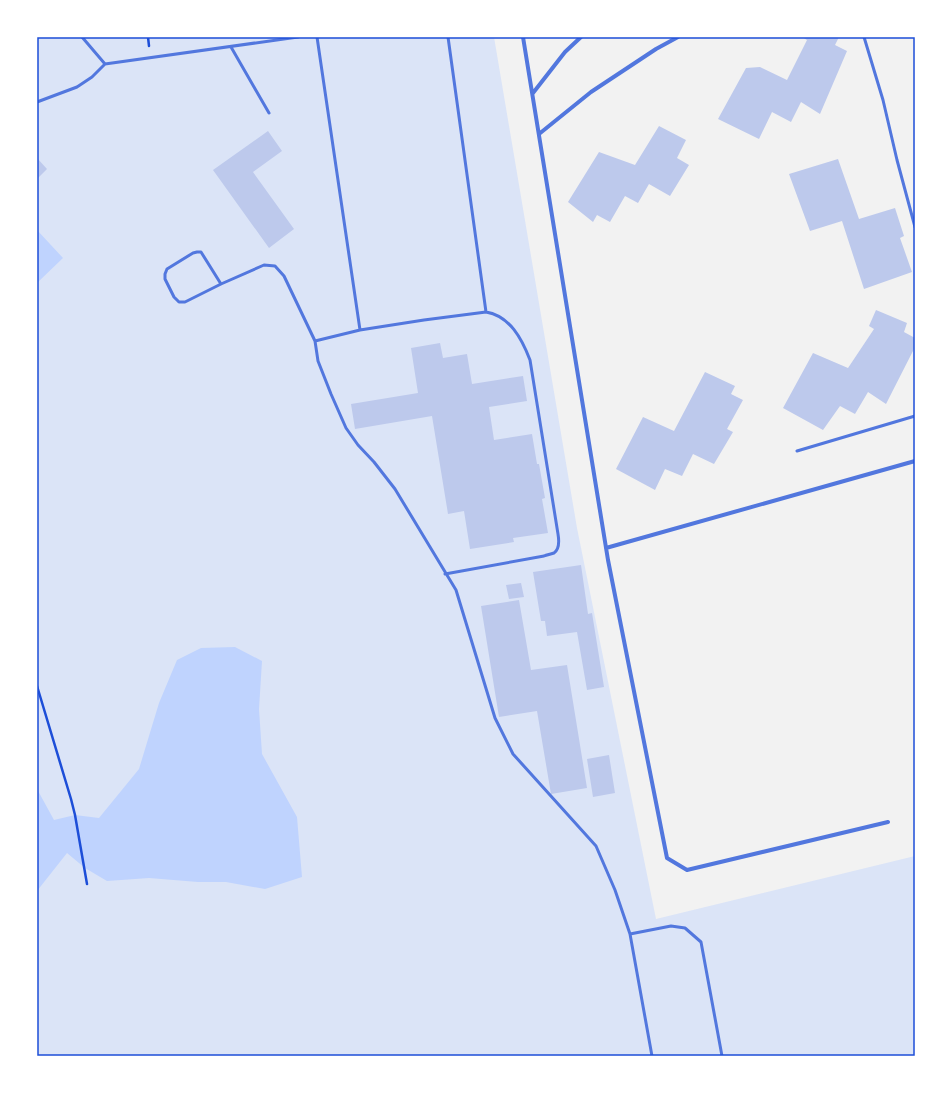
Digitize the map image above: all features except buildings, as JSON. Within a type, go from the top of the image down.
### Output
[{"type":"street","points":[[523,37],[606,548],[667,858],[687,870],[888,822]]},
{"type":"street","points":[[533,93],[565,52],[581,37]]},
{"type":"street","points":[[539,134],[591,92],[656,49],[678,37]]},
{"type":"street","points":[[606,548],[915,461]]},
{"type":"lane","points":[[82,37],[105,64]]},
{"type":"lane","points":[[37,102],[77,87],[92,77],[105,64],[298,37]]},
{"type":"lane","points":[[317,37],[360,330]]},
{"type":"lane","points":[[448,37],[486,312]]},
{"type":"lane","points":[[864,37],[883,100],[915,227]]},
{"type":"lane","points":[[231,47],[269,113]]},
{"type":"lane","points":[[221,284],[201,252],[193,253],[167,269],[164,274],[174,297],[179,302],[185,302],[264,265],[275,266],[284,276],[315,341],[318,361],[346,428],[358,445],[374,462],[395,489],[456,590],[495,718],[513,754],[596,846],[615,890],[630,934],[652,1056]]},
{"type":"lane","points":[[315,341],[360,330],[486,312],[494,313],[500,316],[510,324],[521,339],[530,360],[559,542],[557,549],[554,553],[445,574]]},
{"type":"lane","points":[[797,451],[915,416]]},
{"type":"lane","points":[[630,934],[672,926],[685,928],[701,942],[722,1056]]},
{"type":"path","points":[[37,686],[75,815],[87,884]]},
{"type":"shaded area","points":[[37,37],[494,37],[577,528],[656,919],[915,856],[915,1056],[37,1056]]},
{"type":"water","points":[[37,230],[63,258],[37,283]]},
{"type":"water","points":[[235,647],[262,661],[259,709],[262,754],[297,817],[302,877],[265,889],[226,882],[198,882],[149,878],[107,881],[85,868],[67,853],[37,891],[37,789],[54,820],[75,815],[99,818],[139,769],[159,703],[177,660],[201,648]]}]
